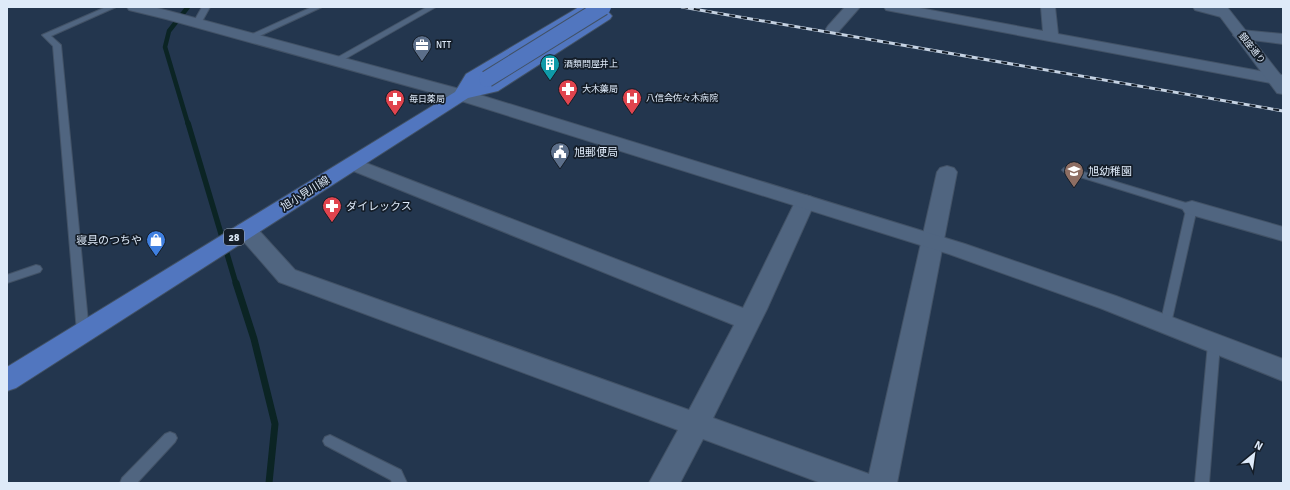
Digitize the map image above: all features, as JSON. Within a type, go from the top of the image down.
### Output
[{"type":"main road","name":"旭小見川線","points":[[7,380],[603,7]]},
{"type":"main road","points":[[586,9],[605,16],[492,87],[462,95],[472,78],[586,9]]},
{"type":"street","points":[[134,7],[169,15],[462,95],[932,241],[1108,302],[1283,370]]},
{"type":"street","points":[[833,29],[853,7]]},
{"type":"street","points":[[891,7],[1051,37],[1279,84]]},
{"type":"street","points":[[1048,7],[1051,37]]},
{"type":"street","points":[[1200,7],[1223,10]]},
{"type":"street","name":"銀座通り","points":[[1223,10],[1279,84]]},
{"type":"street","points":[[1241,35],[1283,39]]},
{"type":"street","points":[[353,164],[748,320]]},
{"type":"street","points":[[882,483],[946,172]]},
{"type":"street","points":[[664,483],[696,426],[805,202]]},
{"type":"street","points":[[1192,208],[1283,234]]},
{"type":"street","points":[[246,230],[287,276],[696,426],[858,483]]},
{"type":"lane","points":[[83,332],[56,45],[46,35],[112,7]]},
{"type":"lane","points":[[193,22],[206,7]]},
{"type":"lane","points":[[250,37],[318,7]]},
{"type":"lane","points":[[335,61],[432,7]]},
{"type":"lane","points":[[1067,170],[1192,208],[1166,325]]},
{"type":"lane","points":[[7,278],[36,269]]},
{"type":"lane","points":[[1202,483],[1214,344]]},
{"type":"lane","points":[[128,483],[170,438]]},
{"type":"lane","points":[[330,441],[396,475],[400,483]]},
{"type":"waterway","points":[[188,7],[169,31],[165,47],[188,124]]},
{"type":"waterway","points":[[188,123],[236,284]]},
{"type":"waterway","points":[[236,283],[254,339],[275,424],[269,483]]},
{"type":"railway","points":[[682,7],[1283,111]]},
{"type":"place","name":"NTT","points":[[422,62]]},
{"type":"place","name":"酒類問屋井上","points":[[550,81]]},
{"type":"place","name":"大木藥局","points":[[568,106]]},
{"type":"place","name":"八信会佐々木病院","points":[[632,115]]},
{"type":"place","name":"毎日薬局","points":[[395,116]]},
{"type":"place","name":"旭郵便局","points":[[560,169]]},
{"type":"place","name":"旭幼稚園","points":[[1074,188]]},
{"type":"place","name":"ダイレックス","points":[[332,223]]},
{"type":"place","name":"寝具のつちや","points":[[156,257]]}]
